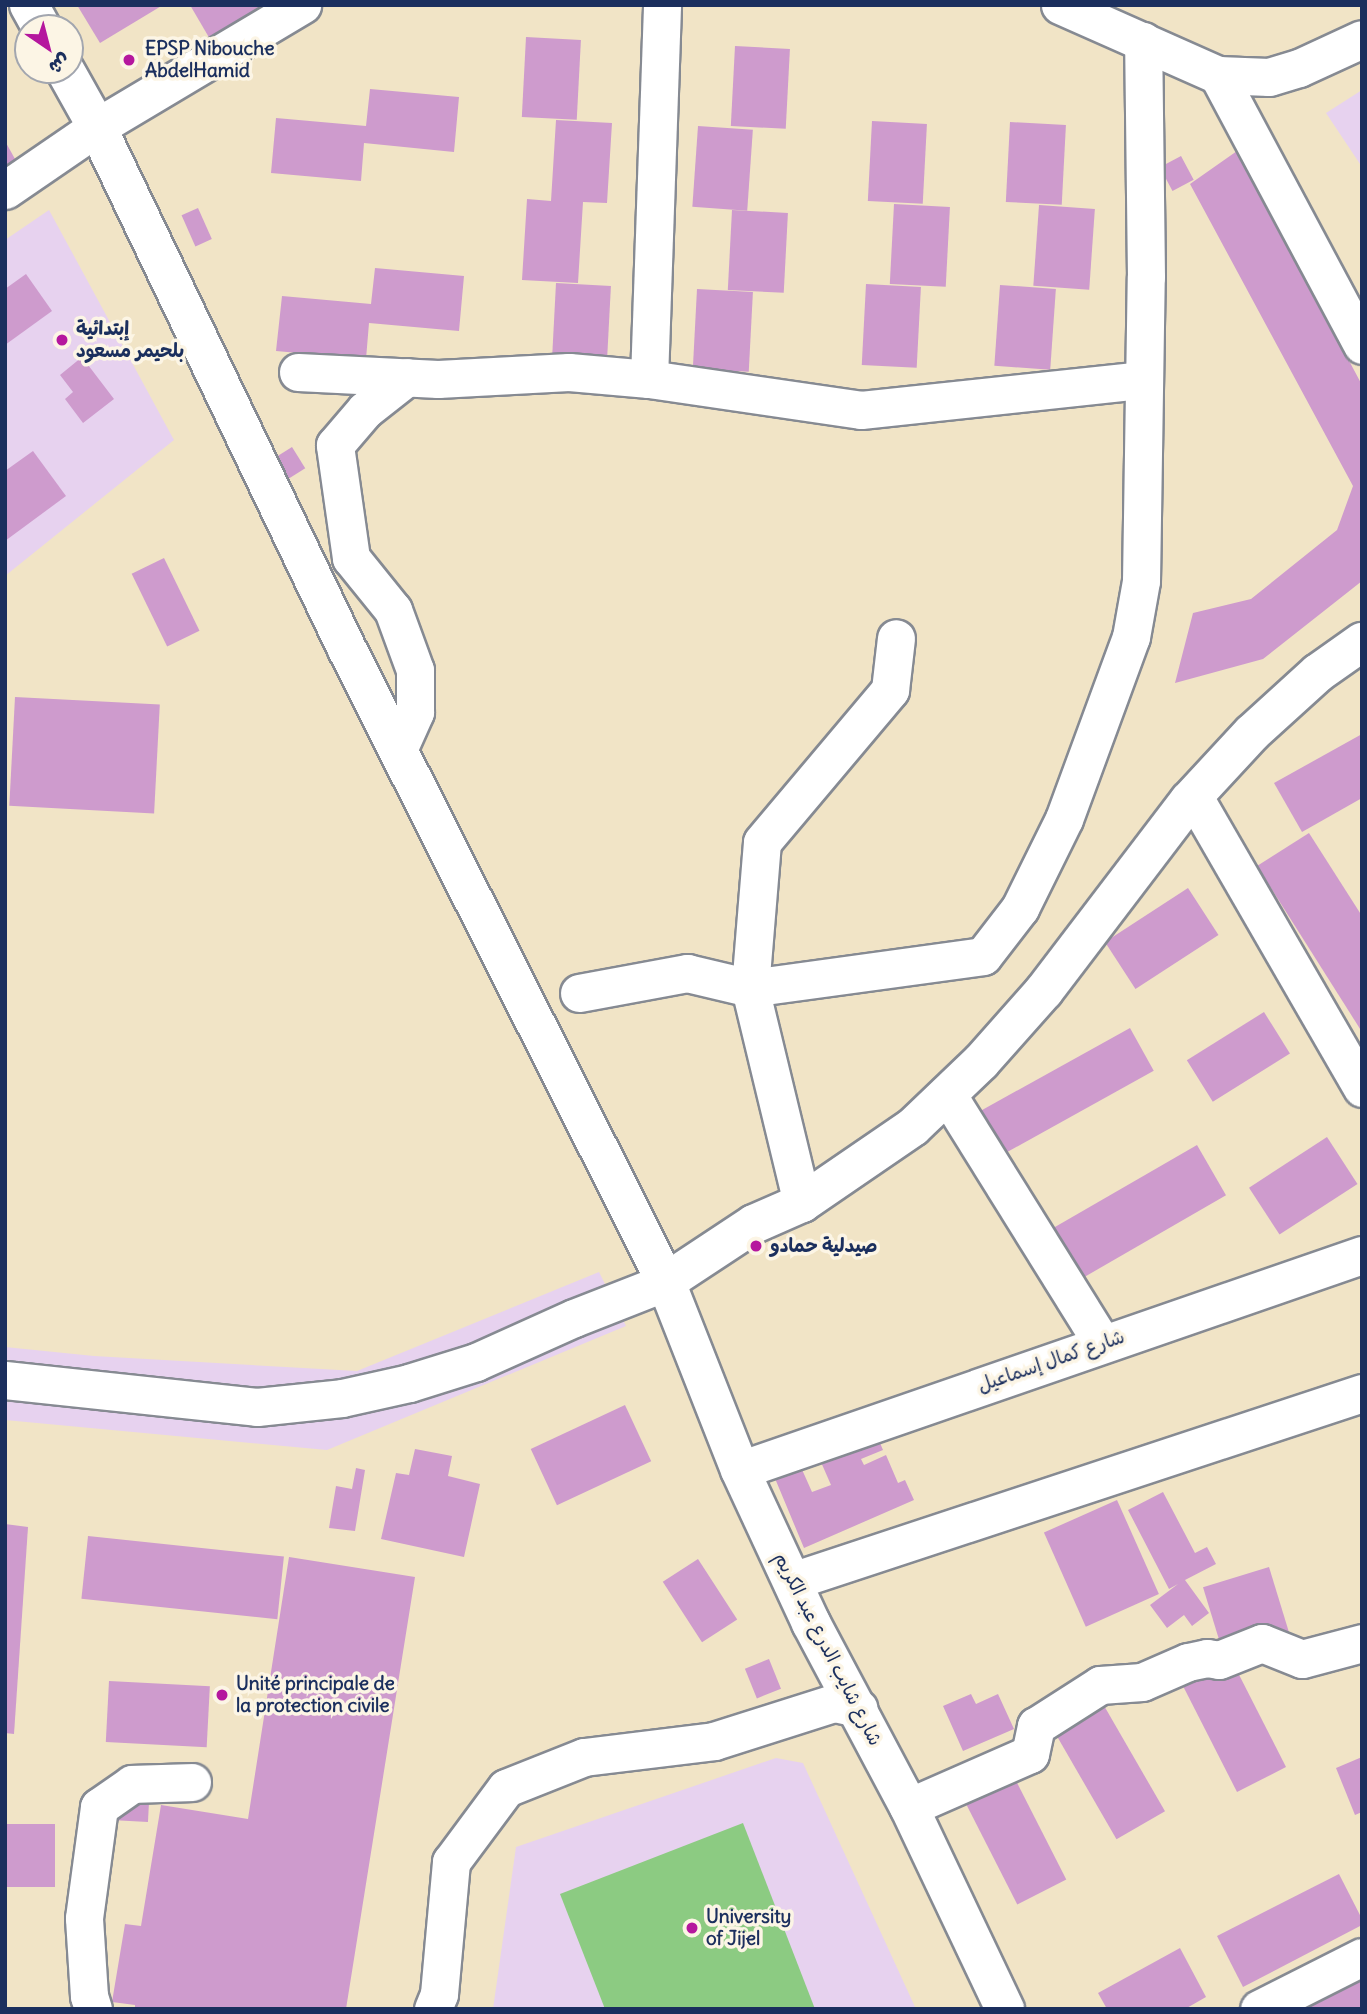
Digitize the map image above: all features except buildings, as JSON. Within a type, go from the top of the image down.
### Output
[{"type":"main road","name":"شارع شايب الدرع عبد الكريم","points":[[73,84],[97,127],[398,750],[666,1282],[740,1471],[811,1623],[908,1807],[1005,2009]]},
{"type":"main road","points":[[666,1282],[754,1224],[802,1203],[913,1126],[1045,991],[1194,797],[1252,733],[1318,673],[1362,642]]},
{"type":"street","points":[[5,190],[97,127],[302,5]]},
{"type":"street","points":[[649,379],[662,5]]},
{"type":"street","points":[[1081,10],[1218,75],[1269,77],[1299,68],[1362,39]]},
{"type":"street","points":[[579,993],[687,973],[750,988],[984,956],[1020,908],[1064,819],[1131,638],[1141,581],[1146,277],[1143,41]]},
{"type":"street","points":[[1218,75],[1362,345]]},
{"type":"street","points":[[298,372],[407,377],[569,372],[649,379],[861,410],[1143,380]]},
{"type":"street","points":[[398,750],[415,712],[415,670],[393,610],[351,558],[335,445],[365,410],[407,377]]},
{"type":"street","points":[[802,1203],[750,988],[762,842],[890,690],[896,638]]},
{"type":"street","points":[[1194,797],[1362,1088]]},
{"type":"street","points":[[947,1094],[1102,1343]]},
{"type":"street","name":"شارع كمال إسماعيل","points":[[740,1471],[1102,1343],[1362,1255]]},
{"type":"street","points":[[5,1380],[257,1407],[342,1398],[409,1383],[476,1362],[574,1318],[666,1282]]},
{"type":"street","points":[[792,1581],[1362,1393]]},
{"type":"street","points":[[908,1807],[1030,1755],[1036,1726],[1101,1685],[1142,1682],[1188,1662],[1206,1658],[1219,1660],[1262,1643],[1302,1659],[1362,1643]]},
{"type":"street","points":[[433,2009],[439,1994],[451,1862],[506,1788],[584,1757],[714,1741],[834,1703],[858,1708]]},
{"type":"street","points":[[93,2009],[89,1996],[84,1919],[99,1807],[132,1784],[192,1782]]},
{"type":"street","points":[[1259,2009],[1362,1957]]},
{"type":"shaded area","points":[[1362,90],[1362,167],[1326,113]]},
{"type":"shaded area","name":"إبتدائية بلحيمر مسعود","points":[[49,210],[174,440],[5,576],[5,240]]},
{"type":"shaded area","points":[[599,1272],[626,1326],[327,1450],[5,1420],[5,1347],[94,1356],[357,1371]]},
{"type":"shaded area","name":"University of Jijel","points":[[776,1758],[803,1763],[916,2009],[493,2009],[516,1847]]},
{"type":"green space","points":[[743,1823],[815,2009],[605,2009],[560,1894]]},
{"type":"place","name":"EPSP Nibouche AbdelHamid","points":[[129,60]]},
{"type":"place","name":"إبتدائية بلحيمر مسعود","points":[[62,340]]},
{"type":"place","name":"صيدلية حمادو","points":[[756,1246]]},
{"type":"place","name":"Unité principale de la protection civile","points":[[222,1695]]},
{"type":"place","name":"University of Jijel","points":[[692,1928]]}]
